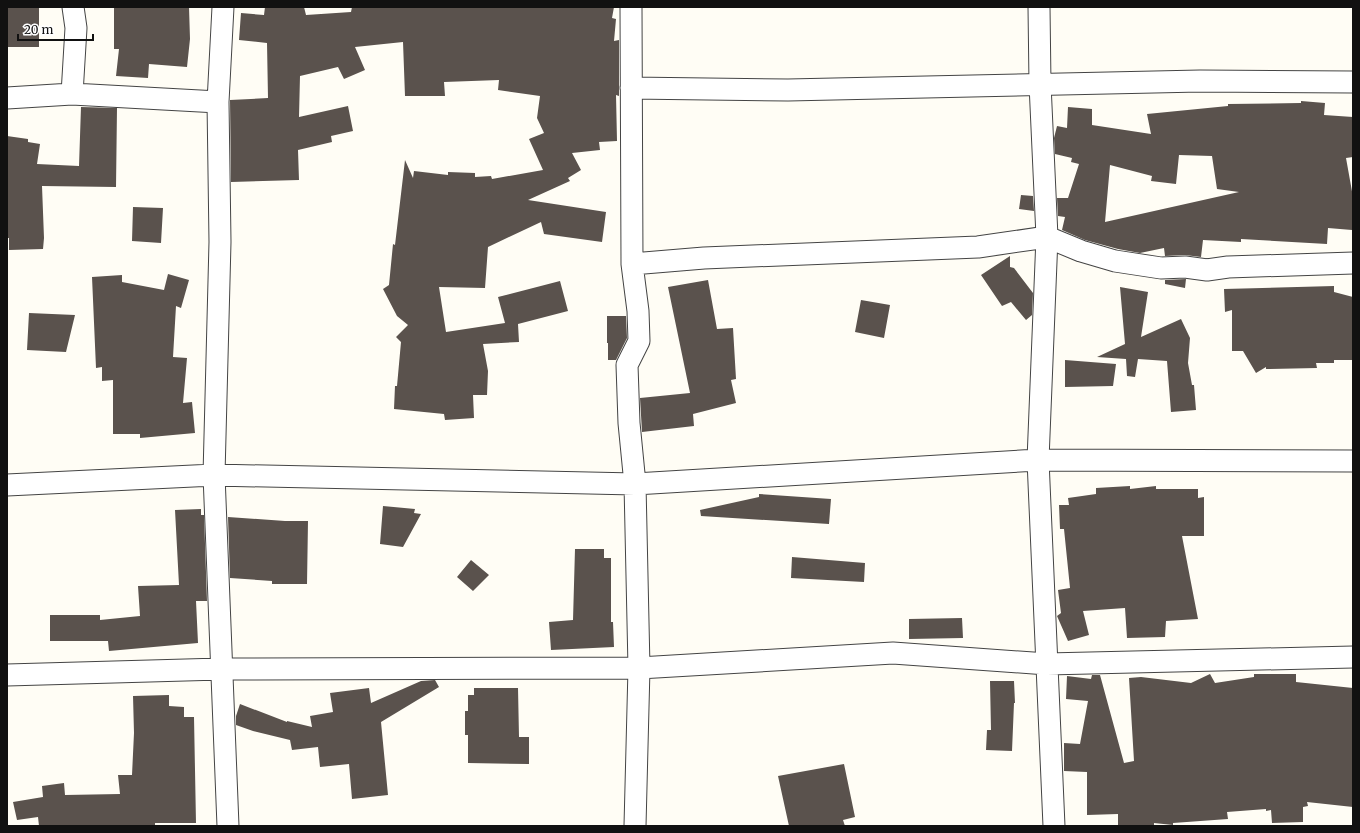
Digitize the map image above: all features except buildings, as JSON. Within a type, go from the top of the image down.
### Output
[{"type":"street","points":[[72,94],[76,28],[73,7]]},
{"type":"street","points":[[223,7],[218,102],[220,242],[214,475],[228,826]]},
{"type":"street","points":[[631,7],[632,264],[638,311],[639,341],[627,364],[629,423],[635,484],[640,668],[635,826]]},
{"type":"street","points":[[1039,7],[1040,84],[1047,237],[1038,460],[1054,826]]},
{"type":"street","points":[[631,88],[788,90],[1200,81],[1353,82]]},
{"type":"street","points":[[7,98],[72,94],[218,102]]},
{"type":"street","points":[[632,264],[712,257],[978,247],[1047,237],[1081,251],[1115,262],[1161,268],[1185,267],[1207,270],[1228,267],[1353,263]]},
{"type":"street","points":[[7,485],[214,475],[635,484],[1038,460],[1353,461]]},
{"type":"street","points":[[7,675],[221,669],[640,668],[893,653],[1047,664],[1353,658]]}]
